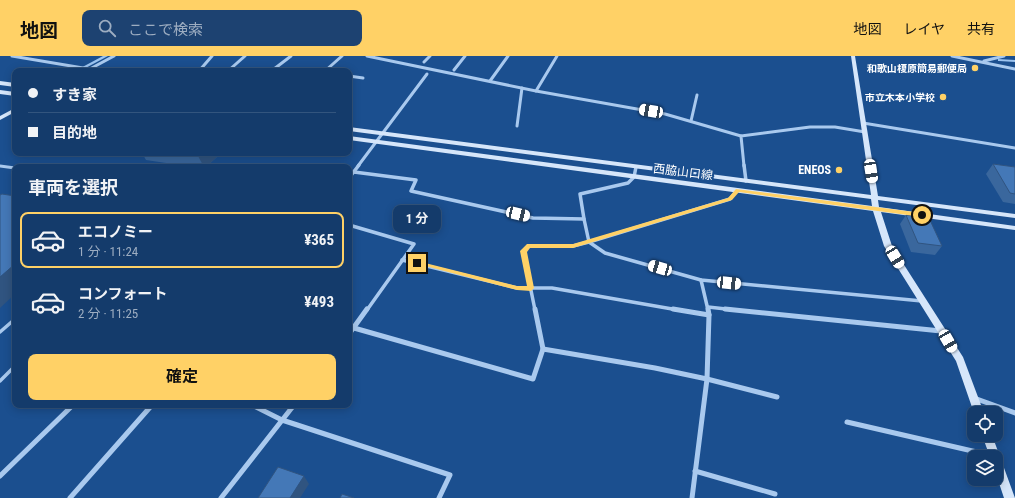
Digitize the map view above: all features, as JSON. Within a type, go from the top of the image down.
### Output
[{"type":"street","points":[[12,56],[80,68]]},
{"type":"street","points":[[91,68],[114,56]]},
{"type":"street","points":[[202,68],[212,56]]},
{"type":"street","points":[[231,68],[245,56]]},
{"type":"street","points":[[275,68],[291,56]]},
{"type":"street","points":[[328,68],[342,56]]},
{"type":"street","points":[[367,56],[536,91],[665,114],[741,136],[810,127],[835,127],[865,132]]},
{"type":"street","points":[[424,62],[430,56]]},
{"type":"street","points":[[454,70],[465,56]]},
{"type":"street","points":[[490,81],[508,56]]},
{"type":"street","points":[[536,91],[557,56]]},
{"type":"street","points":[[853,56],[876,208],[888,246],[960,360],[977,406]]},
{"type":"street","points":[[952,56],[1015,69]]},
{"type":"street","points":[[982,61],[1004,56]]},
{"type":"street","points":[[352,174],[427,74]]},
{"type":"street","points":[[352,76],[363,78]]},
{"type":"street","points":[[0,83],[12,85]]},
{"type":"street","points":[[517,126],[522,88]]},
{"type":"street","points":[[0,92],[12,94]]},
{"type":"street","points":[[691,121],[697,95]]},
{"type":"street","points":[[0,118],[12,112]]},
{"type":"street","points":[[863,123],[1015,148]]},
{"type":"street","name":"西脇山口線","points":[[352,129],[1015,216]]},
{"type":"street","points":[[741,136],[746,181]]},
{"type":"street","name":"西脇山口線","points":[[352,138],[876,208],[1015,228]]},
{"type":"street","points":[[636,167],[634,177],[628,183],[580,194],[589,242],[605,253],[701,280],[922,301]]},
{"type":"street","points":[[354,172],[416,180],[411,191],[533,218],[584,219]]},
{"type":"street","points":[[354,328],[533,379],[543,348],[523,251],[529,246],[573,246],[589,242],[730,199],[738,190]]},
{"type":"street","points":[[352,226],[414,244],[352,330]]},
{"type":"street","points":[[402,260],[517,288],[552,288],[709,315]]},
{"type":"street","points":[[692,498],[707,379],[709,315],[701,280]]},
{"type":"street","points":[[708,307],[943,331]]},
{"type":"street","points":[[543,348],[655,368],[707,379],[777,397]]},
{"type":"street","points":[[974,398],[1015,413]]},
{"type":"street","points":[[0,476],[70,408]]},
{"type":"street","points":[[70,498],[149,408]]},
{"type":"street","points":[[258,408],[282,420],[450,475],[440,498]]},
{"type":"street","points":[[221,498],[292,408]]},
{"type":"street","points":[[847,422],[967,450]]},
{"type":"street","points":[[695,471],[775,494]]},
{"type":"street","points":[[1003,479],[1010,498]]},
{"type":"lane","points":[[0,166],[12,168]]},
{"type":"lane","points":[[0,332],[12,322]]},
{"type":"lane","points":[[0,380],[12,369]]},
{"type":"building","points":[[993,164],[1015,167],[1015,194],[1010,193]]},
{"type":"building","points":[[0,195],[12,196],[12,267],[0,277]]},
{"type":"building","points":[[906,215],[929,218],[942,246],[918,243]]},
{"type":"building","points":[[278,467],[304,476],[290,498],[258,498]]},
{"type":"building","points":[[342,494],[354,498],[340,498]]},
{"type":"waterway","points":[[83,68],[106,56]]},
{"type":"waterway","points":[[999,60],[1015,61]]},
{"type":"place","name":"和歌山榎原簡易郵便局","points":[[975,68]]},
{"type":"place","name":"市立木本小学校","points":[[943,97]]},
{"type":"place","name":"ENEOS","points":[[839,170]]},
{"type":"route","points":[[417,263],[517,288],[531,288],[523,251],[529,246],[573,246],[589,242],[730,199],[738,190],[922,215]]}]
